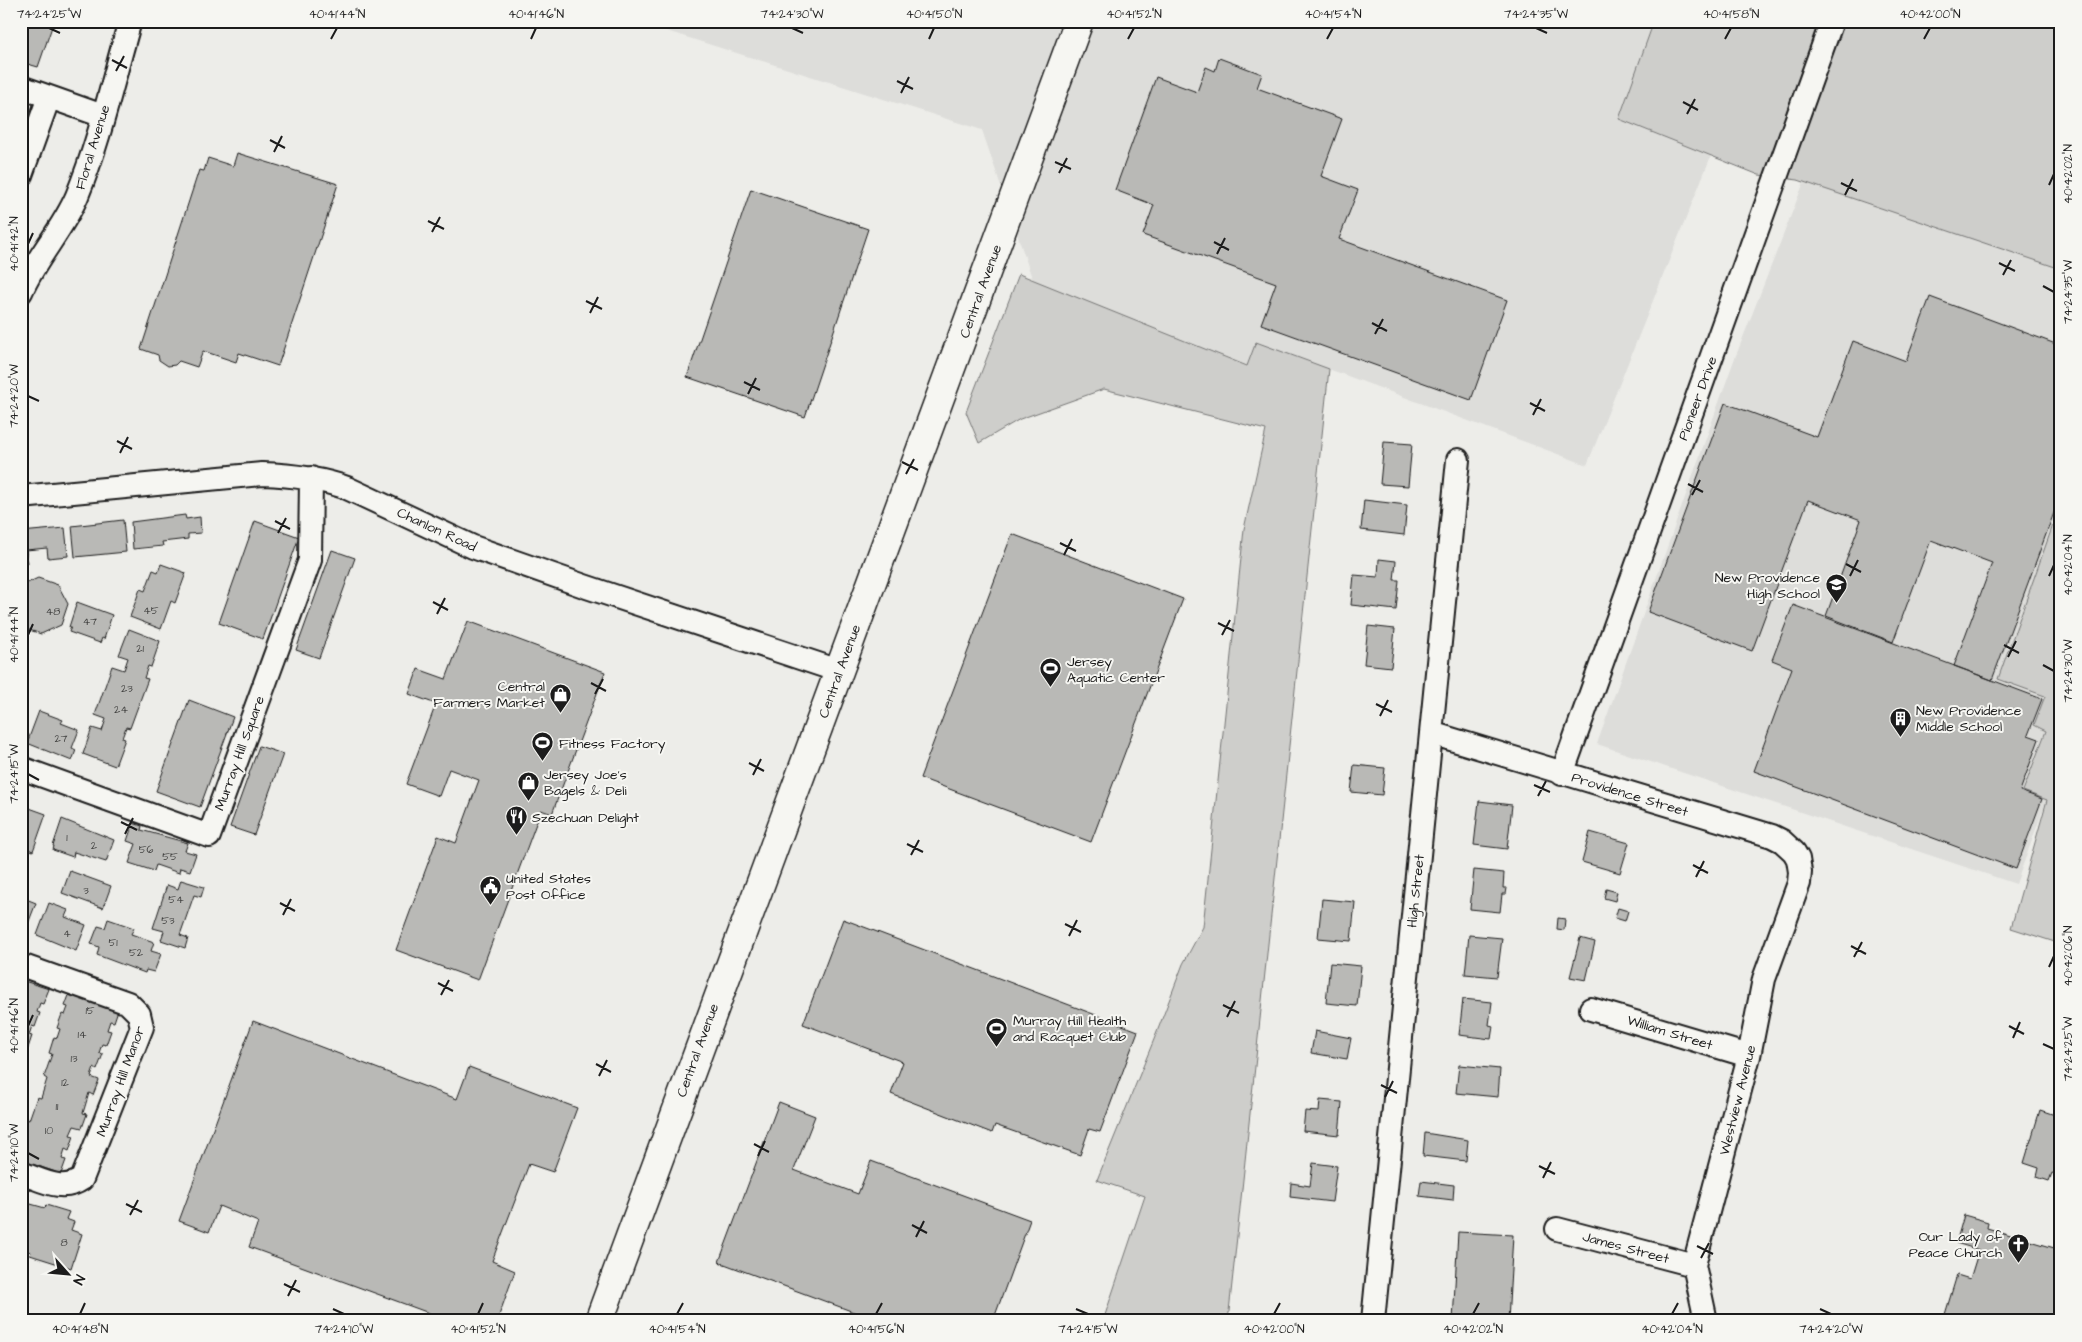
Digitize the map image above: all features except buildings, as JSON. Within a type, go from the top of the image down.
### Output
[{"type":"street","name":"Floral Avenue","points":[[21,292],[39,257],[60,228],[76,198],[88,167],[130,21]]},
{"type":"street","name":"Central Avenue","points":[[599,1321],[1079,21]]},
{"type":"street","name":"Pioneer Drive","points":[[1562,774],[1832,21]]},
{"type":"street","points":[[21,87],[103,116]]},
{"type":"street","points":[[21,175],[49,97]]},
{"type":"street","name":"High Street","points":[[1373,1321],[1458,460]]},
{"type":"street","name":"Chanlon Road","points":[[21,498],[238,475],[262,474],[311,478],[348,488],[473,547],[839,671]]},
{"type":"street","name":"Murray Hill Square","points":[[21,768],[209,836],[310,560],[311,478]]},
{"type":"street","name":"Providence Street","points":[[1431,733],[1782,841],[1798,859],[1800,865],[1799,883]]},
{"type":"street","name":"Westview Avenue","points":[[1706,1321],[1694,1265],[1749,1056],[1764,979],[1799,883]]},
{"type":"street","name":"Murray Hill Manor","points":[[21,965],[128,1003],[139,1014],[142,1027],[82,1179],[68,1186],[59,1186],[21,1173]]},
{"type":"street","name":"William Street","points":[[1591,1009],[1749,1056]]},
{"type":"street","name":"James Street","points":[[1557,1229],[1694,1265]]},
{"type":"shaded area","points":[[635,21],[1654,21],[1619,119],[1711,156],[1587,465],[1256,342],[1248,366],[1033,281],[982,130]]},
{"type":"shaded area","points":[[1654,21],[2061,21],[2061,269],[1798,180],[1759,175],[1619,119]]},
{"type":"shaded area","name":"New Providence High School","points":[[1804,182],[2061,269],[2061,528],[2053,525],[1998,679],[2046,696],[2034,725],[2046,730],[2023,790],[2047,799],[2016,884],[1597,744],[1733,363]]},
{"type":"shaded area","points":[[1019,274],[1247,366],[1256,342],[1329,369],[1228,1321],[1103,1321],[1145,1196],[1097,1180],[1183,964],[1203,927],[1244,529],[1266,430],[1104,389],[1020,419],[979,443],[966,412]]},
{"type":"shaded area","points":[[2053,525],[2061,528],[2061,944],[2011,928],[2047,800],[2023,791],[2046,731],[2034,725],[2045,696],[1998,679]]},
{"type":"place","name":"New Providence High School","points":[[1836,604]]},
{"type":"place","name":"Jersey Aquatic Center","points":[[1051,688]]},
{"type":"place","name":"Central Farmers Market","points":[[561,713]]},
{"type":"place","name":"New Providence Middle School","points":[[1900,737]]},
{"type":"place","name":"Fitness Factory","points":[[543,762]]},
{"type":"place","name":"Jersey Joe's Bagels & Deli","points":[[528,801]]},
{"type":"place","name":"Szechuan Delight","points":[[516,836]]},
{"type":"place","name":"United States Post Office","points":[[490,905]]},
{"type":"place","name":"Murray Hill Health and Racquet Club","points":[[997,1047]]},
{"type":"place","name":"Our Lady of Peace Church","points":[[2018,1263]]}]
